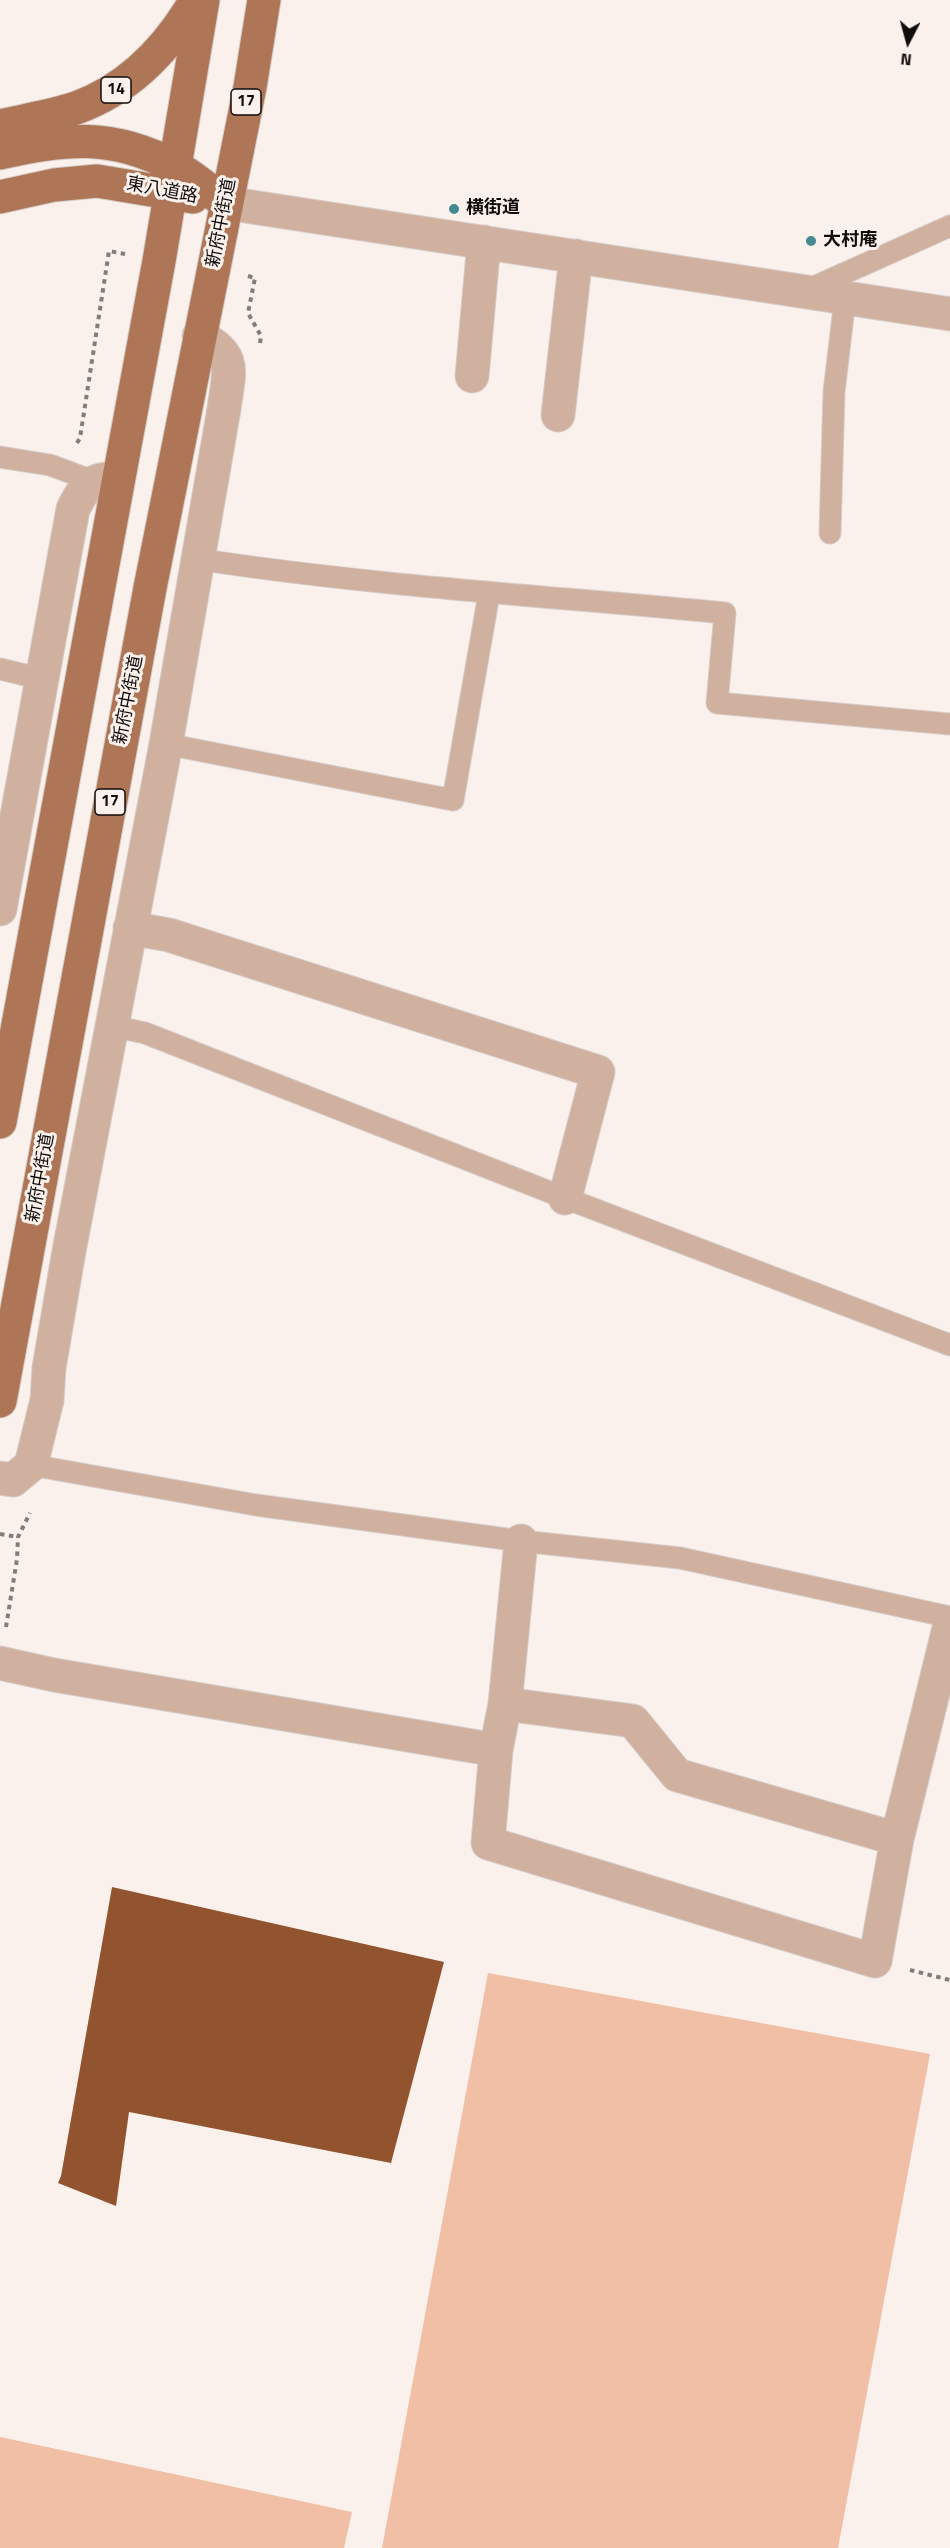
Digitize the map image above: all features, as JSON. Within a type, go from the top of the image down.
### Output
[{"type":"main road","name":"14","points":[[0,126],[73,109],[115,91],[164,46],[183,22],[196,0]]},
{"type":"main road","points":[[0,1122],[74,733],[106,479],[173,179],[203,0]]},
{"type":"main road","name":"新府中街道","points":[[0,1401],[73,996],[199,336],[250,87],[264,0]]},
{"type":"main road","name":"東八道路","points":[[0,153],[45,142],[79,140],[103,142],[140,151],[173,179],[226,203]]},
{"type":"main road","name":"東八道路","points":[[0,197],[78,182],[173,179]]},
{"type":"street","points":[[226,203],[950,314]]},
{"type":"street","points":[[472,376],[484,242]]},
{"type":"street","points":[[558,415],[576,256]]},
{"type":"street","points":[[0,1478],[13,1480],[31,1465],[47,1400],[49,1368],[166,744],[230,368],[217,345],[199,336]]},
{"type":"street","points":[[1,894],[73,508],[81,493],[106,479]]},
{"type":"street","points":[[130,928],[169,935],[598,1071],[565,1198]]},
{"type":"street","points":[[521,1541],[505,1704],[496,1749],[488,1843],[875,1961],[897,1839],[950,1624]]},
{"type":"street","points":[[0,1663],[65,1677],[496,1749]]},
{"type":"street","points":[[505,1704],[633,1721],[676,1776],[897,1839]]},
{"type":"lane","points":[[802,292],[950,226]]},
{"type":"lane","points":[[830,533],[834,392],[845,299]]},
{"type":"lane","points":[[0,457],[51,465],[106,479]]},
{"type":"lane","points":[[198,559],[337,578],[489,594],[575,599],[725,613],[717,703],[950,724]]},
{"type":"lane","points":[[166,744],[453,800],[489,594]]},
{"type":"lane","points":[[0,669],[42,679]]},
{"type":"lane","points":[[112,1026],[145,1033],[565,1198],[950,1345]]},
{"type":"lane","points":[[31,1465],[256,1505],[521,1541],[680,1558],[950,1617]]},
{"type":"path","points":[[0,1534],[18,1537]]},
{"type":"shaded area","points":[[488,1973],[930,2054],[838,2548],[382,2548]]},
{"type":"shaded area","points":[[0,2437],[352,2512],[344,2548],[0,2548]]},
{"type":"building","points":[[112,1887],[444,1962],[391,2163],[129,2112],[116,2206],[58,2183]]},
{"type":"place","name":"横街道","points":[[454,209]]},
{"type":"place","name":"大村庵","points":[[811,241]]}]
